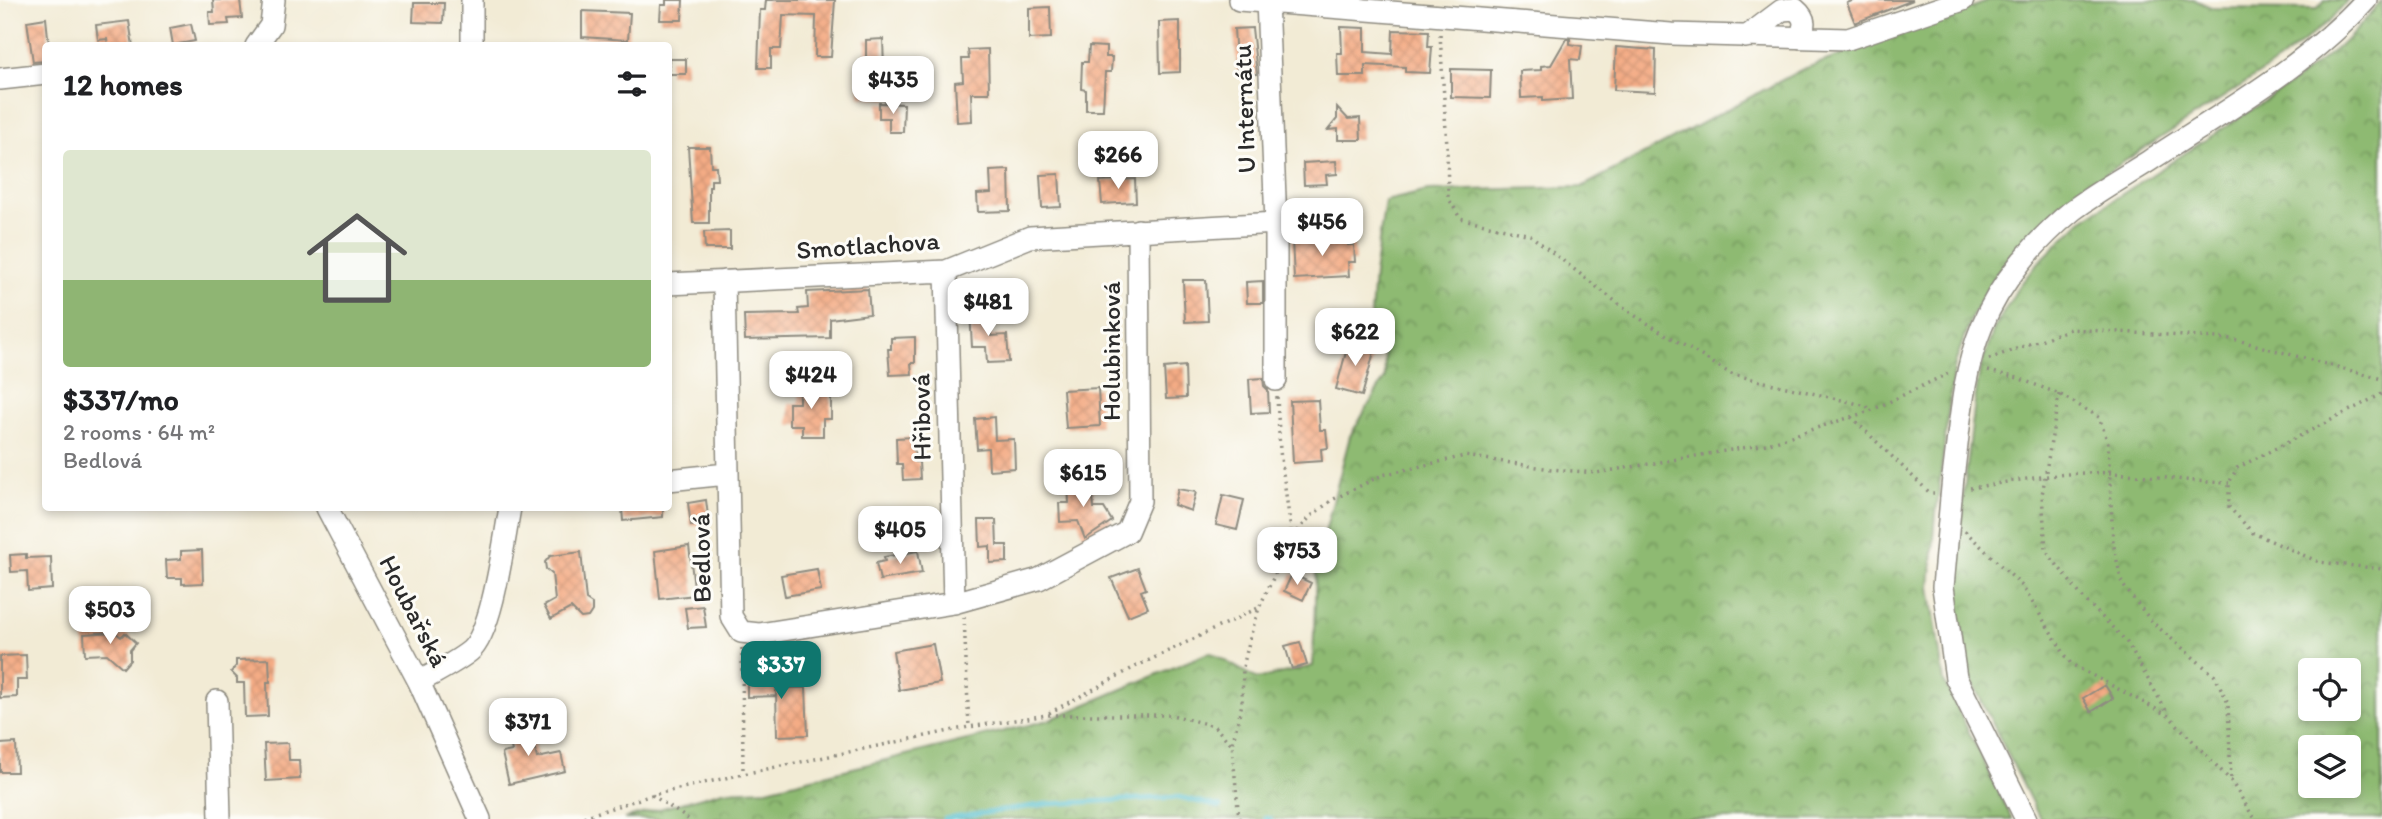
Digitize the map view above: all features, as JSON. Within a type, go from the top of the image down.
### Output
[{"type":"street","points":[[259,42],[271,24],[274,0]]},
{"type":"street","points":[[472,0],[472,42]]},
{"type":"street","points":[[1239,0],[1671,34],[1849,39],[1963,0]]},
{"type":"street","points":[[2026,819],[1956,678],[1943,587],[1968,366],[1982,323],[2006,282],[2026,257],[2073,211],[2286,72],[2340,29],[2366,0]]},
{"type":"street","name":"U Internátu","points":[[1267,1],[1276,223],[1276,380]]},
{"type":"street","points":[[1746,37],[1782,10],[1795,9],[1804,17],[1805,24],[1800,38]]},
{"type":"street","points":[[0,79],[42,74]]},
{"type":"street","name":"Smotlachova","points":[[672,284],[946,271],[1030,237],[1276,223]]},
{"type":"street","name":"Holubinková","points":[[954,603],[1039,579],[1127,532],[1140,501],[1138,230]]},
{"type":"street","name":"Hřibová","points":[[946,271],[954,603]]},
{"type":"street","name":"Bedlová","points":[[724,281],[731,617],[741,632],[759,634],[954,603]]},
{"type":"street","name":"Bedlová","points":[[672,480],[727,474]]},
{"type":"street","name":"Houbařská","points":[[329,511],[419,682],[480,819]]},
{"type":"street","points":[[419,682],[472,650],[484,629],[509,511]]},
{"type":"street","points":[[217,701],[220,819]]},
{"type":"path","points":[[1438,15],[1448,197],[1460,218],[1530,235],[1629,312],[1731,374],[1867,406],[1870,411]]},
{"type":"path","points":[[1239,819],[1232,745],[1242,704],[1243,667],[1259,608],[1292,537],[1311,516],[1332,499],[1382,475],[1465,456],[1596,473],[1766,444],[1870,411],[1935,378],[2070,329],[2233,340],[2382,379]]},
{"type":"path","points":[[1968,366],[2018,378],[2059,394],[2099,417],[2108,443],[2113,542],[2122,584],[2152,622],[2215,676],[2228,703],[2231,781]]},
{"type":"path","points":[[1276,380],[1280,451],[1292,537]]},
{"type":"path","points":[[2059,394],[2042,495],[2046,551],[2083,598],[2126,641],[2169,716],[2231,781],[2249,817],[2256,819]]},
{"type":"path","points":[[2382,394],[2237,468],[2229,483],[2229,507],[2253,533],[2319,562],[2382,569]]},
{"type":"path","points":[[1851,417],[1930,493],[1953,494],[2045,477],[2108,473],[2190,482],[2229,483]]},
{"type":"path","points":[[1953,494],[2022,586],[2071,664],[2169,716]]},
{"type":"path","points":[[954,603],[964,615],[969,727]]},
{"type":"path","points":[[1047,715],[1135,667],[1259,608]]},
{"type":"path","points":[[741,632],[743,774]]},
{"type":"path","points":[[577,819],[652,795],[743,774],[969,727],[1047,715],[1172,715],[1214,726],[1232,745]]},
{"type":"path","points":[[652,795],[688,819]]},
{"type":"green space","points":[[1992,0],[2195,0],[2213,8],[2317,9],[2325,0],[2348,0],[2331,19],[2279,61],[2065,200],[2016,248],[1996,274],[1971,318],[1955,364],[1936,513],[1930,587],[1944,682],[2012,819],[624,819],[723,791],[767,789],[1049,720],[1210,652],[1257,679],[1313,666],[1316,567],[1350,436],[1385,378],[1384,333],[1371,315],[1385,201],[1428,191],[1582,187],[1801,70]]},
{"type":"green space","points":[[2382,1],[2382,819],[2040,819],[1968,674],[1956,586],[1961,516],[1975,401],[1980,370],[1994,329],[2017,289],[2036,265],[2081,221],[2294,82],[2349,38]]},
{"type":"building","points":[[213,0],[240,0],[242,18],[228,19],[229,24],[210,25],[209,12],[214,12]]},
{"type":"building","points":[[666,0],[683,0],[682,20],[660,20],[661,5],[666,5]]},
{"type":"building","points":[[766,0],[835,0],[831,57],[815,57],[816,16],[783,15],[781,49],[771,49],[771,68],[758,68],[760,10],[765,10]]},
{"type":"building","points":[[1854,0],[1913,0],[1855,23],[1847,3]]},
{"type":"building","points":[[414,3],[444,3],[443,23],[413,22]]},
{"type":"building","points":[[1050,7],[1051,38],[1029,39],[1029,8]]},
{"type":"building","points":[[582,11],[630,13],[628,40],[582,37]]},
{"type":"building","points":[[46,18],[49,42],[42,42],[42,61],[33,62],[27,21]]},
{"type":"building","points":[[129,21],[132,42],[98,40],[96,25]]},
{"type":"building","points":[[1180,21],[1180,72],[1160,73],[1159,22]]},
{"type":"building","points":[[191,24],[195,41],[172,42],[170,28]]},
{"type":"building","points":[[1341,27],[1365,28],[1365,52],[1392,54],[1393,30],[1429,31],[1428,47],[1432,47],[1430,73],[1405,72],[1405,67],[1365,65],[1365,76],[1338,76],[1337,53],[1342,53]]},
{"type":"building","points":[[1252,28],[1257,74],[1237,75],[1234,29]]},
{"type":"building","points":[[883,39],[884,69],[888,69],[888,100],[859,96],[859,69],[861,64],[866,64],[866,40]]},
{"type":"building","points":[[1566,39],[1570,39],[1570,44],[1582,46],[1580,60],[1570,59],[1572,99],[1543,101],[1543,97],[1521,98],[1520,71],[1541,70],[1541,66],[1551,65]]},
{"type":"building","points":[[1089,46],[1106,47],[1106,57],[1112,57],[1111,72],[1105,72],[1103,110],[1086,110],[1086,90],[1081,89],[1082,62],[1088,62]]},
{"type":"building","points":[[1616,47],[1656,50],[1655,92],[1614,90]]},
{"type":"building","points":[[988,49],[989,93],[971,93],[972,121],[957,122],[955,82],[963,81],[962,59],[969,59],[968,50]]},
{"type":"building","points":[[672,59],[686,59],[686,74],[672,74]]},
{"type":"building","points":[[1451,69],[1491,70],[1490,98],[1451,97]]},
{"type":"building","points":[[879,103],[904,104],[903,132],[889,132],[889,118],[879,118]]},
{"type":"building","points":[[1337,107],[1348,119],[1360,118],[1361,140],[1338,140],[1338,129],[1328,130],[1337,119]]},
{"type":"building","points":[[688,147],[710,147],[711,166],[716,166],[717,180],[711,180],[709,187],[709,223],[693,223]]},
{"type":"building","points":[[1336,161],[1337,174],[1326,175],[1327,184],[1304,185],[1303,163]]},
{"type":"building","points":[[1009,170],[1010,211],[978,212],[977,194],[991,193],[990,171]]},
{"type":"building","points":[[1059,174],[1061,207],[1042,208],[1040,175]]},
{"type":"building","points":[[1135,179],[1136,202],[1102,204],[1100,181]]},
{"type":"building","points":[[730,231],[730,249],[705,249],[704,232]]},
{"type":"building","points":[[1348,237],[1348,245],[1354,245],[1355,262],[1348,262],[1349,276],[1294,279],[1292,240]]},
{"type":"building","points":[[1183,280],[1206,280],[1208,321],[1185,322]]},
{"type":"building","points":[[1263,281],[1263,303],[1247,303],[1246,282]]},
{"type":"building","points":[[868,289],[870,314],[830,319],[830,338],[745,340],[744,315],[799,314],[798,309],[808,308],[807,292]]},
{"type":"building","points":[[990,310],[991,336],[1007,335],[1009,362],[987,363],[986,347],[972,347],[970,311]]},
{"type":"building","points":[[915,337],[915,363],[911,363],[912,374],[890,375],[888,349],[891,349],[891,338]]},
{"type":"building","points":[[1349,341],[1375,348],[1362,396],[1336,389]]},
{"type":"building","points":[[1185,366],[1186,398],[1166,399],[1164,368]]},
{"type":"building","points":[[1263,378],[1264,386],[1268,390],[1269,412],[1251,413],[1249,379]]},
{"type":"building","points":[[1098,388],[1100,426],[1066,428],[1063,390]]},
{"type":"building","points":[[799,390],[831,390],[831,419],[823,419],[823,436],[802,436],[802,425],[789,425],[789,403],[799,403]]},
{"type":"building","points":[[1318,400],[1320,430],[1326,430],[1328,448],[1321,449],[1322,461],[1293,463],[1290,401]]},
{"type":"building","points":[[994,417],[995,440],[1014,439],[1015,468],[989,470],[988,448],[977,449],[975,419]]},
{"type":"building","points":[[914,437],[915,462],[919,462],[920,479],[903,480],[902,464],[897,464],[896,438]]},
{"type":"building","points":[[1092,482],[1094,508],[1104,508],[1112,521],[1085,539],[1078,521],[1060,522],[1059,503],[1069,503],[1068,483]]},
{"type":"building","points":[[1178,489],[1196,492],[1191,511],[1174,505]]},
{"type":"building","points":[[1223,495],[1244,500],[1237,530],[1216,525]]},
{"type":"building","points":[[706,500],[709,524],[691,526],[688,503]]},
{"type":"building","points":[[622,511],[663,511],[663,517],[623,521]]},
{"type":"building","points":[[979,520],[996,520],[997,545],[1007,545],[1007,562],[990,563],[990,546],[980,547]]},
{"type":"building","points":[[689,546],[695,595],[660,599],[655,551]]},
{"type":"building","points":[[202,550],[203,583],[182,584],[182,578],[167,578],[166,560],[181,559],[181,551]]},
{"type":"building","points":[[918,551],[922,573],[880,580],[876,563],[885,561],[884,557]]},
{"type":"building","points":[[581,552],[586,600],[592,604],[592,611],[588,617],[581,618],[571,608],[551,619],[544,606],[555,600],[552,574],[546,569],[545,562],[550,556]]},
{"type":"building","points":[[26,554],[26,558],[51,557],[52,589],[28,591],[27,571],[11,572],[10,555]]},
{"type":"building","points":[[1138,568],[1146,589],[1141,591],[1148,608],[1128,616],[1111,578]]},
{"type":"building","points":[[817,569],[821,590],[785,596],[781,575]]},
{"type":"building","points":[[1292,574],[1311,583],[1303,600],[1284,591]]},
{"type":"building","points":[[703,606],[706,627],[688,628],[685,608]]},
{"type":"building","points":[[115,632],[121,637],[125,633],[136,643],[130,650],[130,660],[123,668],[107,654],[85,655],[84,634]]},
{"type":"building","points":[[1300,642],[1307,665],[1292,669],[1285,646]]},
{"type":"building","points":[[933,644],[940,683],[899,690],[893,651]]},
{"type":"building","points":[[26,655],[27,680],[17,680],[17,697],[0,698],[0,656]]},
{"type":"building","points":[[269,659],[268,716],[245,717],[244,683],[237,683],[237,678],[231,672],[236,666],[236,660]]},
{"type":"building","points":[[747,668],[775,668],[776,688],[806,688],[808,735],[777,736],[776,690],[776,696],[747,697]]},
{"type":"building","points":[[2105,685],[2113,698],[2091,712],[2083,698]]},
{"type":"building","points":[[529,724],[537,758],[561,753],[565,771],[509,784],[502,753],[512,751],[507,729]]},
{"type":"building","points":[[16,743],[17,772],[0,772],[0,744]]},
{"type":"building","points":[[288,743],[289,760],[299,760],[300,779],[266,781],[264,744]]},
{"type":"waterway","points":[[945,819],[1047,804],[1179,797],[1220,807]]},
{"type":"waterway","points":[[1265,818],[1270,819]]}]
